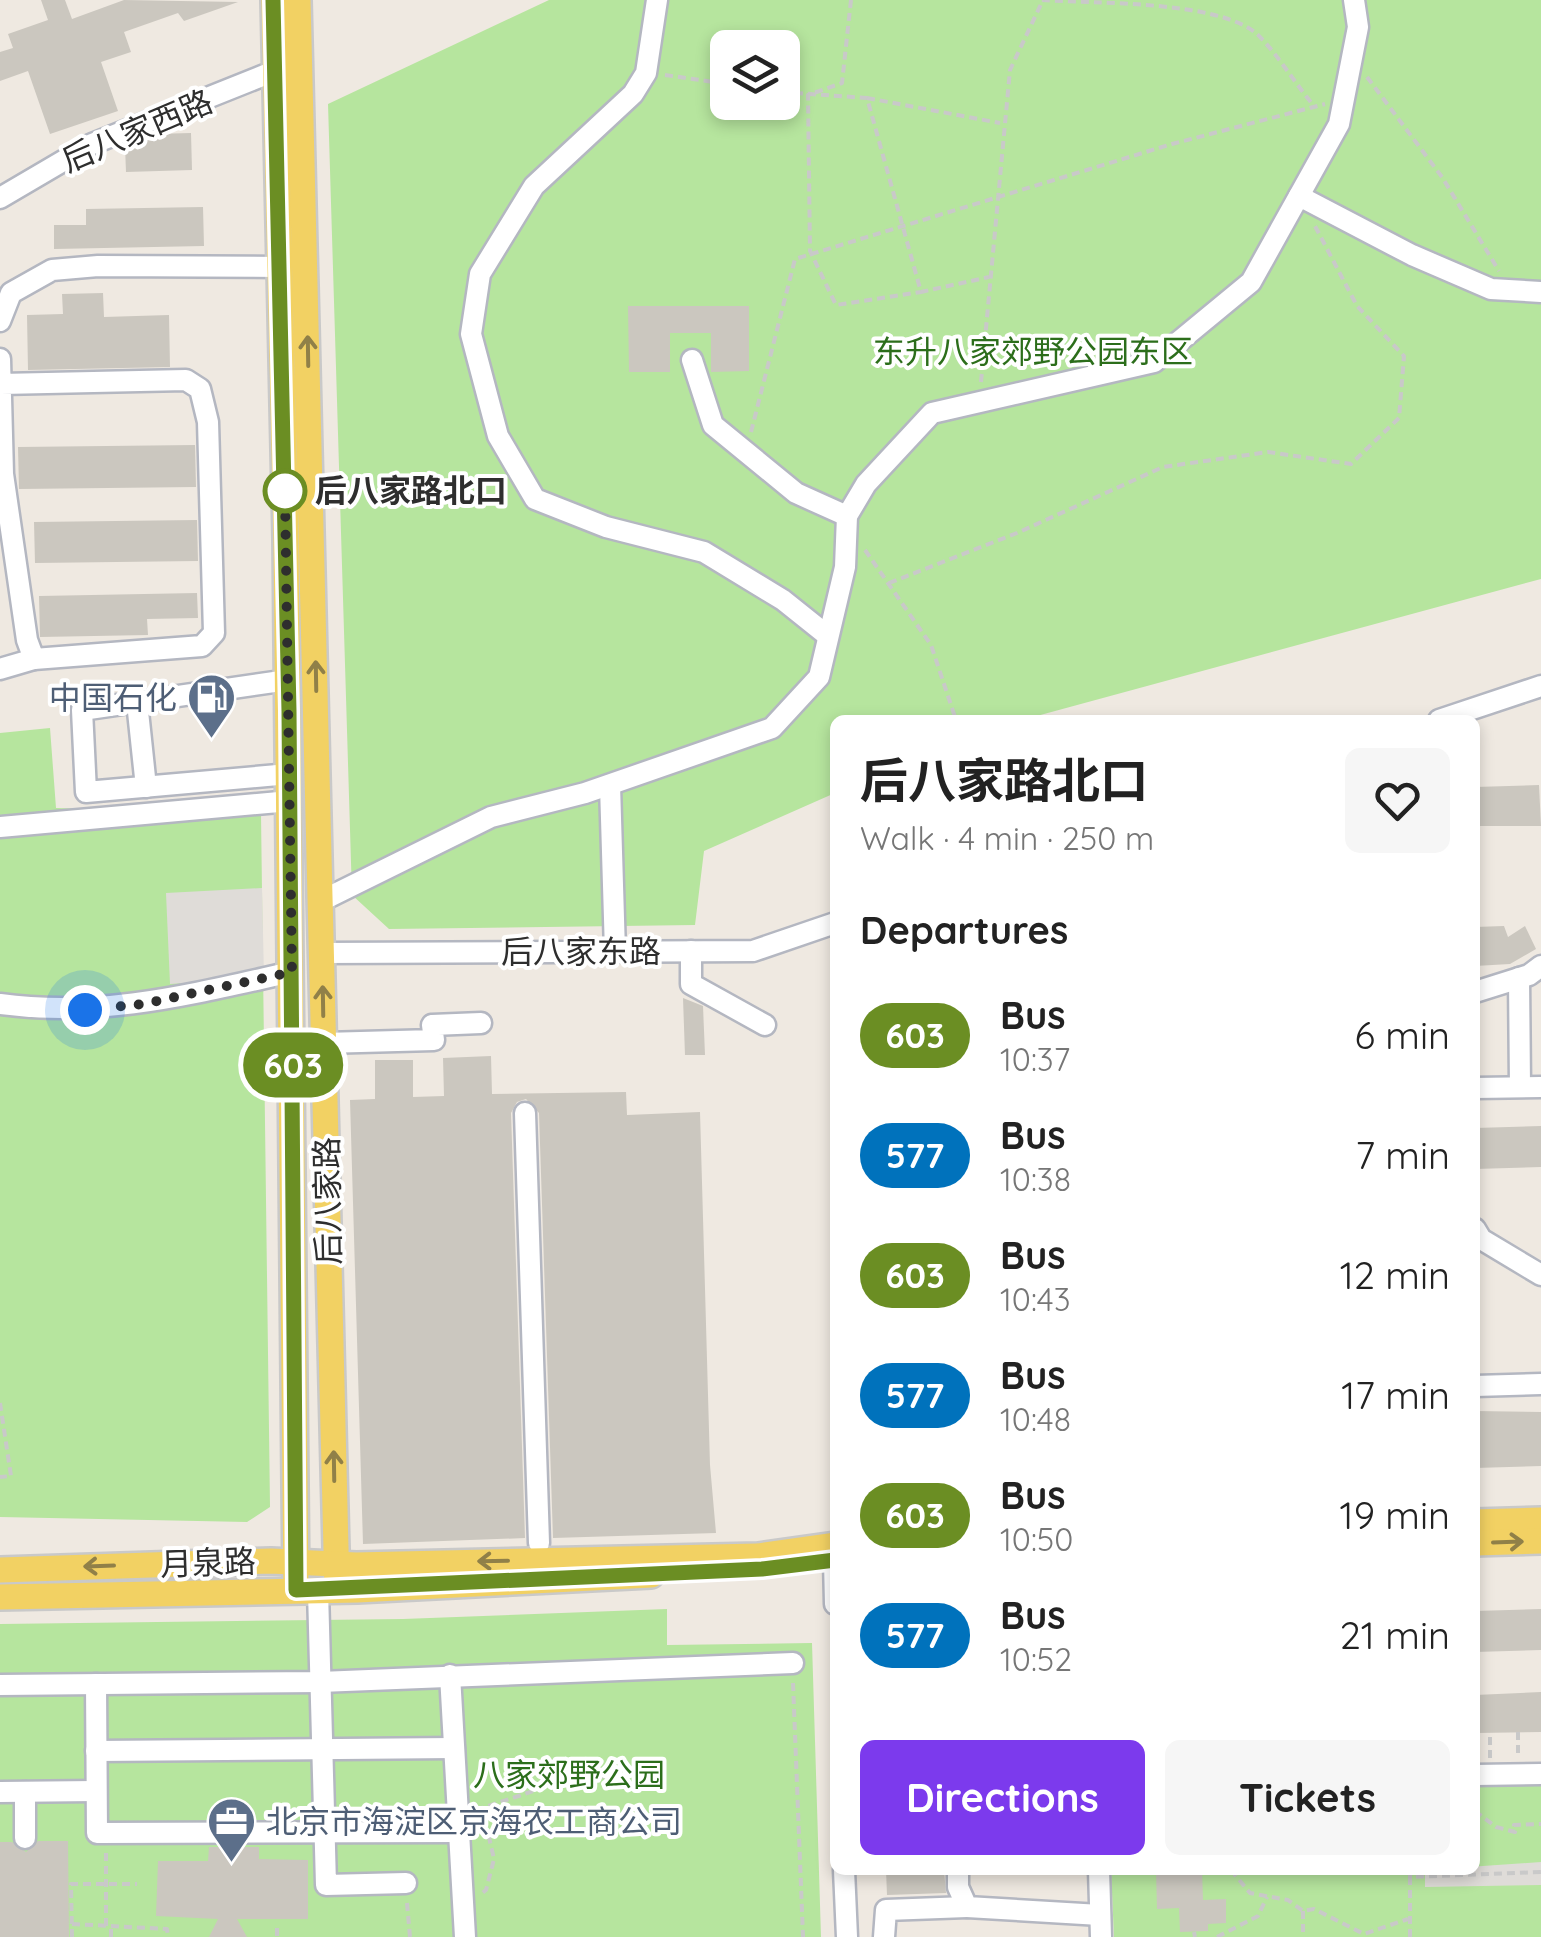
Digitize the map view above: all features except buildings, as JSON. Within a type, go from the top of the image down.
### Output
[{"type":"main road","name":"后八家路","points":[[274,0],[290,774],[294,1563],[317,1590],[336,1563],[298,0]]},
{"type":"main road","points":[[1480,1522],[1541,1520]]},
{"type":"main road","points":[[1480,1544],[1541,1541]]},
{"type":"main road","name":"月泉路","points":[[0,1570],[758,1556],[830,1546]]},
{"type":"main road","name":"月泉路","points":[[0,1597],[317,1590],[762,1569],[830,1560]]},
{"type":"street","points":[[657,0],[646,73],[633,94],[534,186],[480,274],[471,334],[498,436],[536,498],[606,527],[704,552],[782,600],[828,636]]},
{"type":"street","points":[[321,901],[492,817],[610,784],[772,728],[818,678],[845,566],[846,516],[866,484],[932,412],[1154,362],[1252,282],[1339,124],[1358,26],[1354,0]]},
{"type":"street","name":"后八家西路","points":[[0,198],[92,144],[277,70]]},
{"type":"street","points":[[1299,196],[1412,254],[1491,288],[1541,292]]},
{"type":"street","points":[[0,320],[11,293],[52,270],[98,266],[281,268]]},
{"type":"street","points":[[0,359],[3,474],[27,640],[34,659]]},
{"type":"street","points":[[692,360],[713,425],[796,493],[846,516]]},
{"type":"street","points":[[0,384],[186,380],[200,389],[208,422],[214,633],[202,646],[34,659],[0,668]]},
{"type":"street","points":[[288,680],[82,710],[86,792],[290,774]]},
{"type":"street","points":[[1454,715],[1541,686]]},
{"type":"street","points":[[137,702],[146,787]]},
{"type":"street","points":[[610,784],[615,952]]},
{"type":"street","points":[[0,827],[290,801]]},
{"type":"street","name":"后八家东路","points":[[322,953],[753,951],[830,925]]},
{"type":"street","points":[[691,952],[691,984],[765,1025]]},
{"type":"street","points":[[1480,990],[1541,966]]},
{"type":"street","points":[[0,1004],[56,1012],[143,1004],[292,972]]},
{"type":"street","points":[[1480,1088],[1531,1087],[1519,978]]},
{"type":"street","points":[[324,1043],[434,1040],[432,1025],[481,1023]]},
{"type":"street","points":[[525,1113],[539,1543]]},
{"type":"street","points":[[1480,1236],[1541,1275]]},
{"type":"street","points":[[1480,1386],[1541,1384]]},
{"type":"street","points":[[317,1590],[326,1886],[406,1883]]},
{"type":"street","points":[[0,1685],[320,1682],[793,1664]]},
{"type":"street","points":[[450,1676],[465,1937]]},
{"type":"street","points":[[96,1684],[97,1834],[326,1833],[458,1824]]},
{"type":"street","points":[[96,1751],[454,1748]]},
{"type":"street","points":[[1480,1775],[1541,1774]]},
{"type":"street","points":[[0,1792],[96,1790]]},
{"type":"street","points":[[25,1792],[25,1838]]},
{"type":"street","points":[[844,1875],[846,1937]]},
{"type":"street","points":[[958,1875],[958,1887],[967,1906]]},
{"type":"street","points":[[1099,1875],[1101,1937]]},
{"type":"street","points":[[884,1937],[886,1910],[967,1906],[1100,1915]]},
{"type":"path","points":[[808,96],[842,84],[850,0]]},
{"type":"path","points":[[980,402],[1002,123],[1010,70],[1042,0],[1133,1],[1208,10],[1254,31],[1315,107]]},
{"type":"path","points":[[1352,57],[1442,176],[1510,290]]},
{"type":"path","points":[[646,73],[710,82]]},
{"type":"path","points":[[800,95],[867,98],[1002,123]]},
{"type":"path","points":[[808,96],[810,251],[836,305],[989,277]]},
{"type":"path","points":[[867,98],[921,292]]},
{"type":"path","points":[[746,451],[795,259],[810,251],[1344,99]]},
{"type":"path","points":[[889,583],[1017,533],[1163,467],[1268,452],[1351,464],[1398,418],[1404,356],[1357,306],[1299,196]]},
{"type":"path","points":[[846,516],[870,560],[931,645],[954,715]]},
{"type":"path","points":[[0,1403],[11,1476],[0,1477]]},
{"type":"path","points":[[793,1664],[803,1937]]},
{"type":"path","points":[[1518,1732],[1518,1774]]},
{"type":"path","points":[[458,1824],[579,1776],[614,1777],[656,1764]]},
{"type":"path","points":[[1480,1814],[1504,1831],[1515,1832],[1514,1824],[1541,1824]]},
{"type":"path","points":[[458,1824],[488,1833],[494,1859],[486,1890],[464,1904]]},
{"type":"path","points":[[106,1834],[111,1937]]},
{"type":"path","points":[[1480,1872],[1541,1872]]},
{"type":"path","points":[[1235,1875],[1250,1893],[1288,1900],[1303,1912]]},
{"type":"path","points":[[1410,1875],[1410,1937]]},
{"type":"path","points":[[72,1937],[72,1884],[137,1884]]},
{"type":"path","points":[[1217,1937],[1258,1916],[1266,1897]]},
{"type":"path","points":[[1303,1912],[1314,1909],[1364,1934],[1408,1919]]},
{"type":"path","points":[[1303,1912],[1303,1937]]},
{"type":"path","points":[[72,1924],[168,1929],[168,1937]]},
{"type":"path","points":[[277,1928],[277,1937]]},
{"type":"green space","name":"东升八家郊野公园东区","points":[[549,0],[1541,0],[1541,579],[1040,715],[830,715],[830,795],[704,851],[695,925],[389,929],[352,895],[328,104]]},
{"type":"green space","points":[[50,728],[56,808],[261,814],[270,1507],[247,1522],[0,1517],[0,733]]},
{"type":"green space","name":"八家郊野公园","points":[[667,1609],[667,1645],[812,1643],[821,1937],[0,1937],[0,1624],[403,1619]]},
{"type":"green space","points":[[1541,1777],[1541,1937],[1114,1937],[1111,1875],[1480,1875],[1480,1779]]},
{"type":"shaded area","points":[[262,888],[264,978],[170,984],[166,893]]},
{"type":"shaded area","points":[[1541,1862],[1541,1885],[1425,1887],[1425,1875],[1480,1875],[1480,1866]]},
{"type":"bus line","name":"603","points":[[273,0],[289,711],[296,1590],[762,1569],[830,1561]]},
{"type":"place","name":"后八家路北口","points":[[285,491]]},
{"type":"place","name":"中国石化","points":[[212,740]]},
{"type":"place","name":"北京市海淀区京海农工商公司","points":[[231,1864]]},
{"type":"route","points":[[85,1010],[143,1004],[292,972],[285,491]]}]
